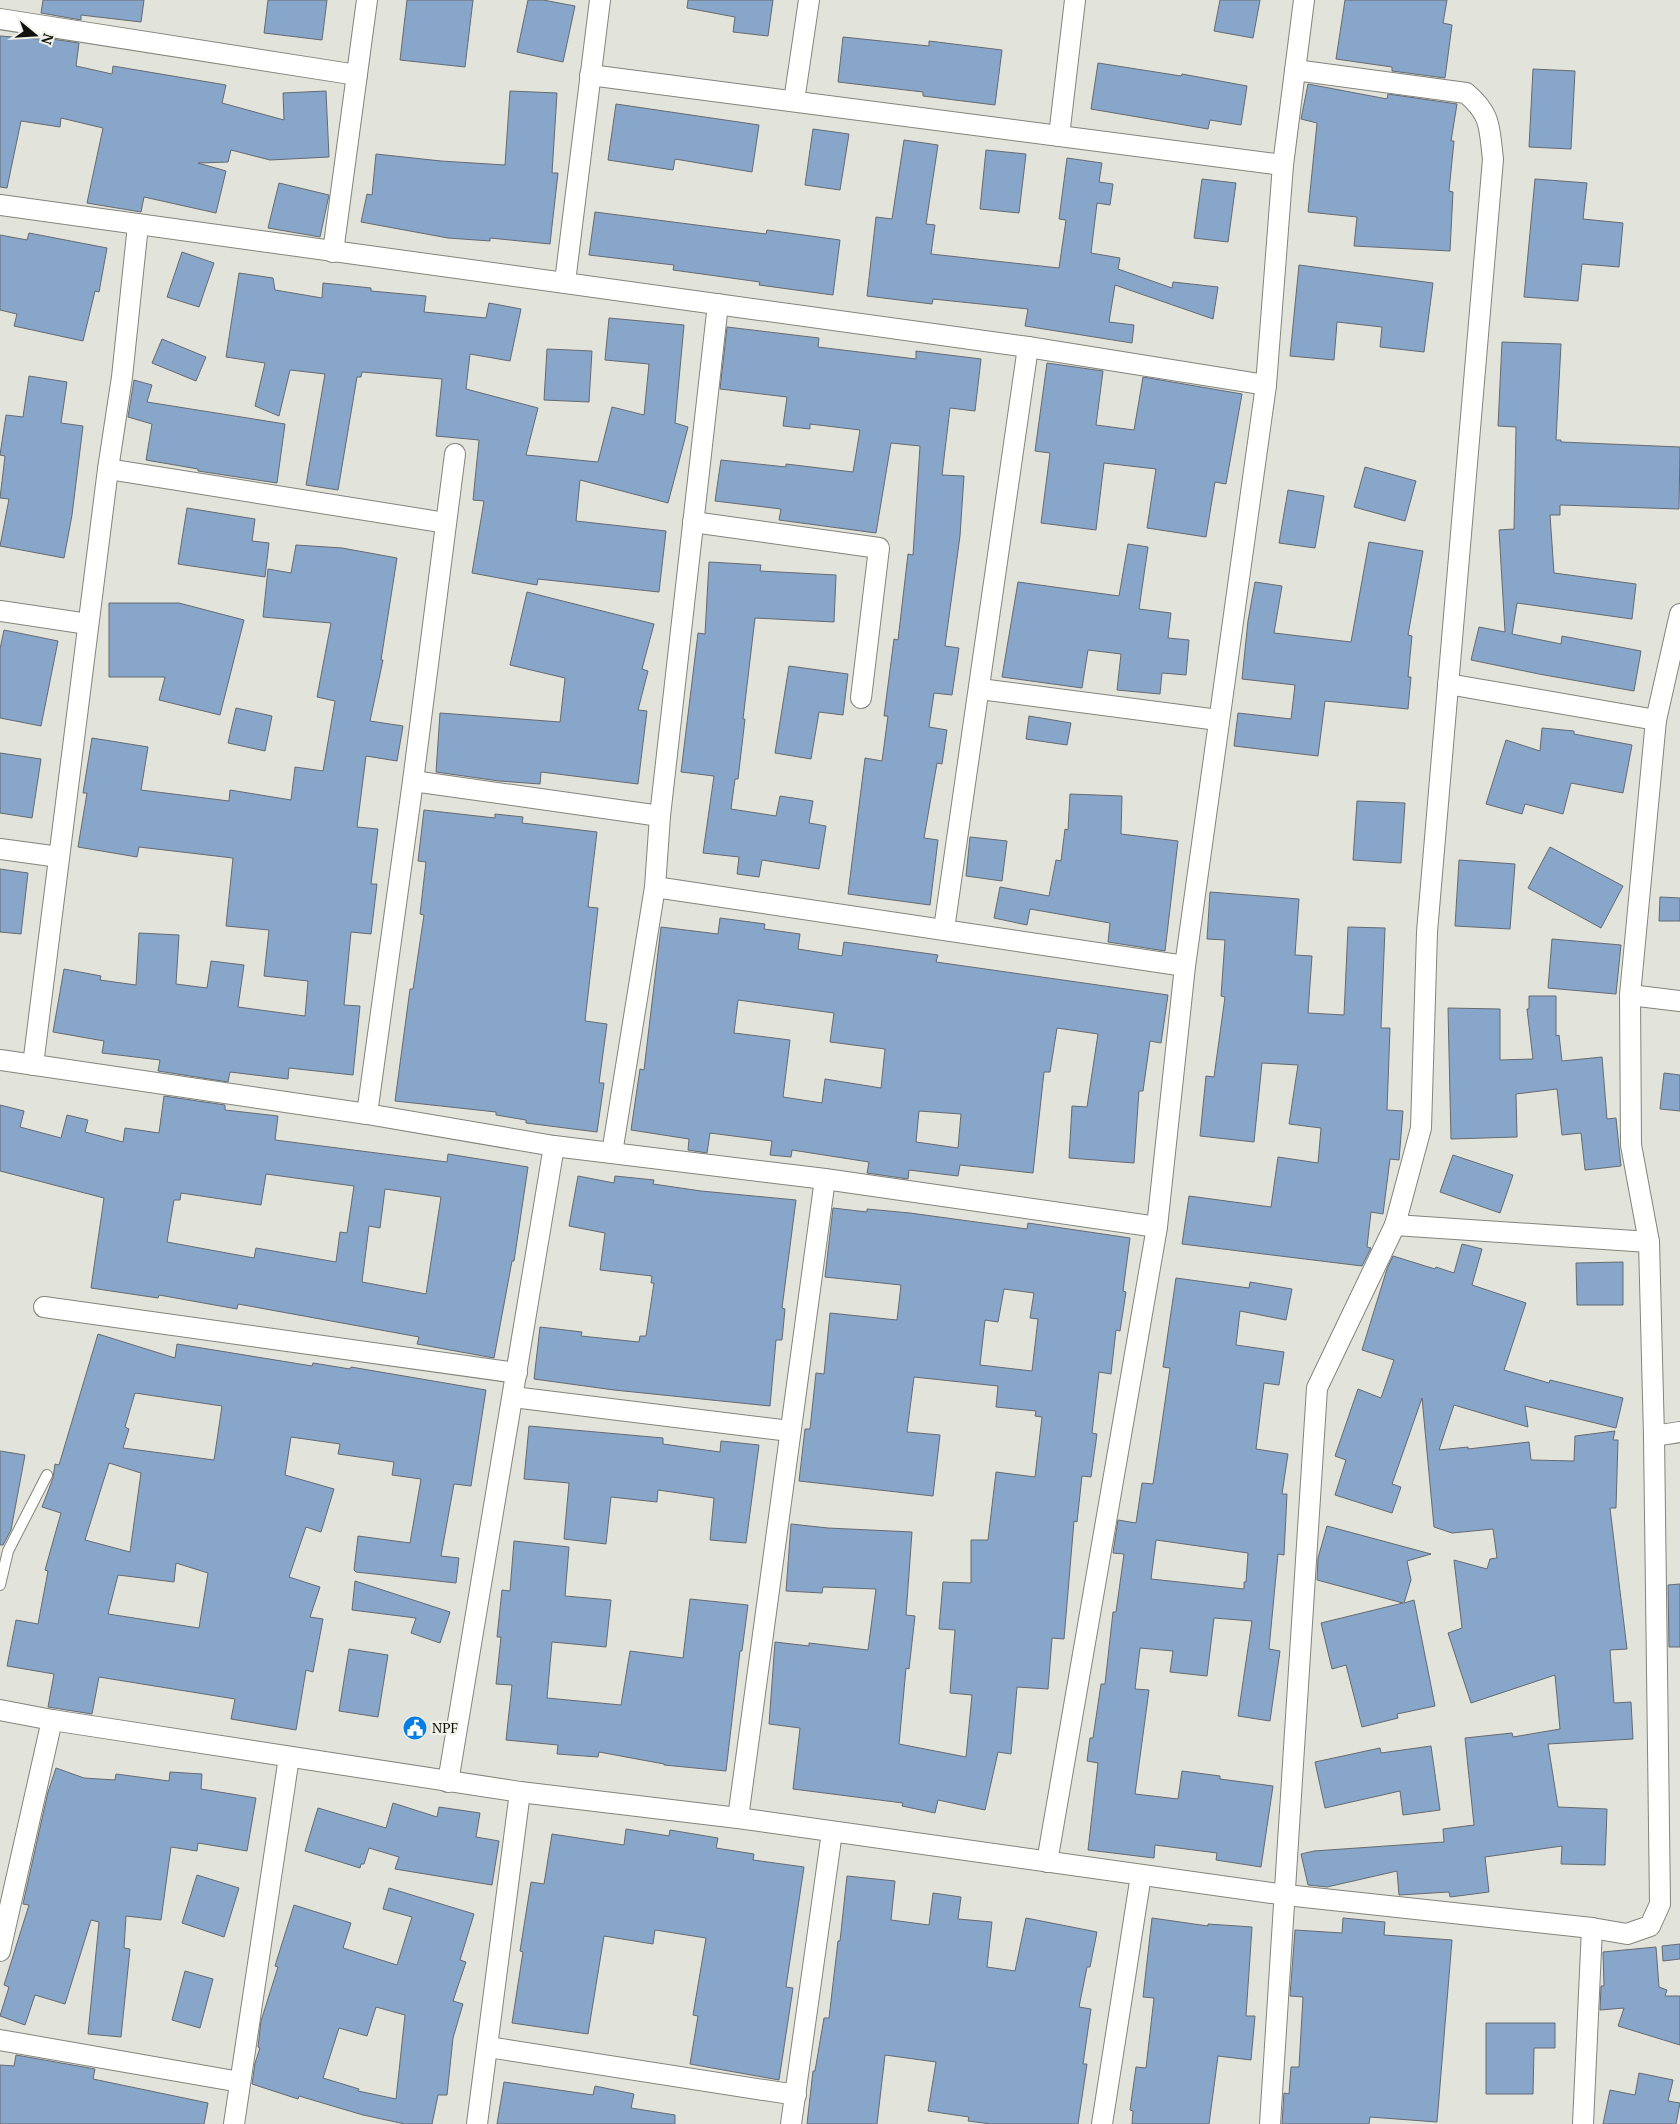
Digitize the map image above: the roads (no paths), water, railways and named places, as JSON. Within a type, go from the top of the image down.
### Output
[{"type":"street","points":[[333,252],[367,0]]},
{"type":"street","points":[[565,282],[600,0]]},
{"type":"street","points":[[794,101],[810,0]]},
{"type":"street","points":[[1059,136],[1075,0]]},
{"type":"street","points":[[1047,1862],[1156,1227],[1185,966],[1266,385],[1282,165],[1304,0]]},
{"type":"street","points":[[0,19],[357,75]]},
{"type":"street","points":[[1270,2124],[1317,1388],[1395,1225],[1421,1128],[1427,932],[1493,160],[1488,120],[1479,104],[1466,93],[1295,70]]},
{"type":"street","points":[[590,75],[1282,165]]},
{"type":"street","points":[[0,205],[1028,347],[1266,385]]},
{"type":"street","points":[[33,1065],[108,469],[122,377],[138,225]]},
{"type":"street","points":[[612,1153],[655,888],[660,816],[718,304]]},
{"type":"street","points":[[944,929],[1028,347]]},
{"type":"street","points":[[366,1114],[455,454]]},
{"type":"street","points":[[108,469],[446,523]]},
{"type":"street","points":[[693,522],[879,548],[861,698]]},
{"type":"street","points":[[0,612],[88,624]]},
{"type":"street","points":[[0,1710],[52,1720],[448,1782],[738,1818],[1286,1895],[1592,1928],[1628,1934],[1650,1926],[1660,1904],[1654,1436],[1649,1242],[1631,1145],[1630,995],[1656,720],[1680,614]]},
{"type":"street","points":[[1448,684],[1656,720]]},
{"type":"street","points":[[980,689],[1218,720]]},
{"type":"street","points":[[412,781],[660,816]]},
{"type":"street","points":[[0,849],[59,857]]},
{"type":"street","points":[[655,888],[944,929],[1185,966]]},
{"type":"street","points":[[1630,995],[1680,1001]]},
{"type":"street","points":[[0,1060],[366,1114],[554,1146],[825,1179],[1156,1227]]},
{"type":"street","points":[[448,1782],[554,1146]]},
{"type":"street","points":[[738,1818],[825,1179]]},
{"type":"street","points":[[1395,1225],[1649,1242]]},
{"type":"street","points":[[44,1307],[517,1373]]},
{"type":"street","points":[[513,1397],[790,1431]]},
{"type":"street","points":[[1654,1436],[1680,1432]]},
{"type":"street","points":[[0,1951],[52,1720]]},
{"type":"street","points":[[234,2124],[290,1757]]},
{"type":"street","points":[[477,2124],[520,1792]]},
{"type":"street","points":[[791,2124],[832,1832]]},
{"type":"street","points":[[1102,2124],[1141,1875]]},
{"type":"street","points":[[1583,2124],[1592,1928]]},
{"type":"street","points":[[0,2040],[240,2082]]},
{"type":"street","points":[[488,2047],[796,2095]]},
{"type":"lane","points":[[0,1585],[8,1551],[46,1475]]},
{"type":"place","name":"NPF","points":[[415,1728]]}]
